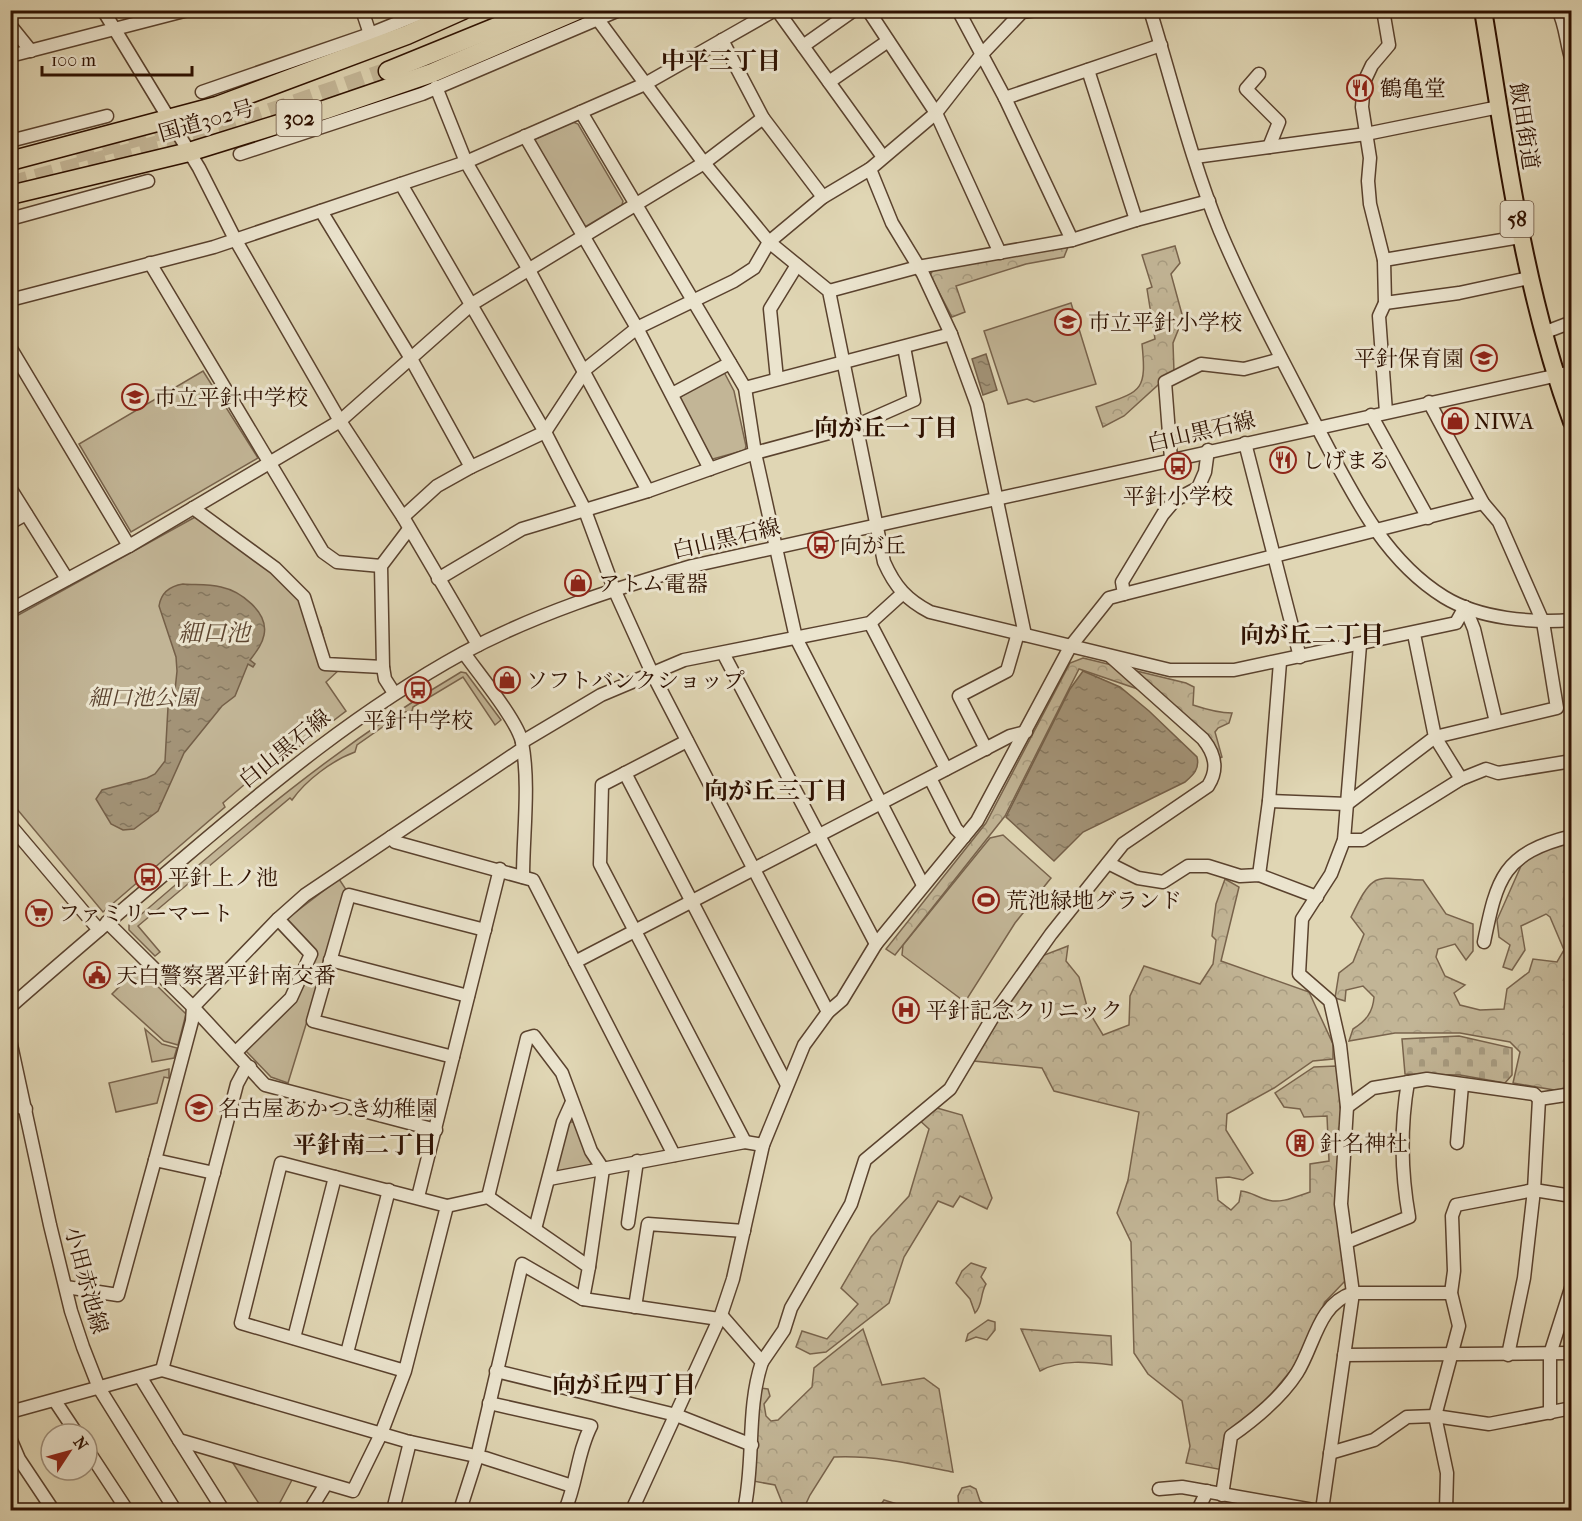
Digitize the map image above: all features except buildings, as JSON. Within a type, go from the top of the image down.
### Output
[{"type":"highway","name":"国道302号","points":[[12,159],[217,106],[406,35],[463,10]]},
{"type":"highway","points":[[507,10],[386,67],[538,10]]},
{"type":"highway","name":"国道302号","points":[[10,195],[329,117],[578,10]]},
{"type":"main road","name":"飯田街道","points":[[1483,10],[1520,237],[1543,333],[1563,374],[1572,422]]},
{"type":"street","points":[[103,10],[189,152],[340,421],[403,517],[478,645]]},
{"type":"street","points":[[10,56],[115,31],[188,10]]},
{"type":"street","points":[[362,10],[370,34]]},
{"type":"street","points":[[202,92],[370,34],[429,10]]},
{"type":"street","points":[[240,154],[329,117],[436,87],[599,21],[619,10]]},
{"type":"street","points":[[10,300],[236,239],[465,162],[645,84],[776,10],[883,157]]},
{"type":"street","points":[[803,46],[854,10]]},
{"type":"street","points":[[868,10],[936,113],[1000,253]]},
{"type":"street","points":[[958,10],[1005,98],[1072,240]]},
{"type":"street","points":[[403,517],[437,486],[545,432],[584,372],[637,328],[734,281],[754,268],[769,242],[823,197],[870,169],[936,113],[982,54],[1023,11],[1037,10]]},
{"type":"street","points":[[1150,10],[1220,230],[1281,359],[1376,532],[1414,576],[1445,598],[1465,607],[1543,622],[1572,620]]},
{"type":"street","points":[[1383,10],[1389,45],[1372,65],[1364,82],[1362,107],[1370,158],[1368,181],[1370,204],[1384,260],[1385,303],[1379,316],[1386,412]]},
{"type":"street","points":[[1558,10],[1563,20],[1564,34],[1572,61]]},
{"type":"street","points":[[599,21],[704,163],[769,242],[829,291],[884,562],[902,594],[930,612],[1170,670],[1234,670],[1414,634],[1456,623],[1465,607]]},
{"type":"street","points":[[10,25],[31,51]]},
{"type":"street","points":[[722,40],[763,118],[823,197]]},
{"type":"street","points":[[829,82],[888,40]]},
{"type":"street","points":[[1005,98],[1161,45]]},
{"type":"street","points":[[1088,70],[1136,220]]},
{"type":"street","points":[[1259,74],[1246,89],[1279,122],[1269,147]]},
{"type":"street","points":[[217,106],[230,81]]},
{"type":"street","points":[[436,87],[465,162],[529,270],[648,491]]},
{"type":"street","points":[[1195,157],[1366,134],[1499,107]]},
{"type":"street","points":[[581,112],[638,204],[745,388],[755,453],[796,638],[923,885]]},
{"type":"street","points":[[10,141],[107,116]]},
{"type":"street","points":[[10,610],[129,546],[340,421],[472,303],[584,238],[704,163],[763,118]]},
{"type":"street","points":[[525,136],[637,328],[710,470]]},
{"type":"street","points":[[870,169],[892,223],[918,267],[951,334],[977,405],[1022,634],[1007,671],[959,696],[986,749]]},
{"type":"street","points":[[75,201],[95,173]]},
{"type":"street","points":[[10,219],[148,181]]},
{"type":"street","points":[[401,184],[545,432],[584,508],[614,588],[652,673],[828,1012]]},
{"type":"street","points":[[829,291],[918,267],[1072,240],[1209,201]]},
{"type":"street","points":[[321,211],[410,357],[471,467]]},
{"type":"street","points":[[1384,260],[1520,237]]},
{"type":"street","points":[[150,263],[328,557],[337,562],[381,566]]},
{"type":"street","points":[[777,379],[770,309],[797,265]]},
{"type":"street","points":[[1385,303],[1459,293],[1529,278]]},
{"type":"street","points":[[1543,333],[1572,322]]},
{"type":"street","points":[[745,388],[844,360],[951,334]]},
{"type":"street","points":[[10,347],[129,546]]},
{"type":"street","points":[[438,579],[522,529],[584,508],[648,491],[755,453],[855,426],[914,400],[904,347]]},
{"type":"street","points":[[1171,459],[1165,382],[1201,364],[1244,369],[1281,359]]},
{"type":"street","points":[[672,394],[729,363]]},
{"type":"street","name":"白山黒石線","points":[[10,1006],[285,772],[394,693],[478,645],[614,588],[692,566],[776,547],[1317,426],[1563,374]]},
{"type":"street","points":[[1269,801],[1347,804],[1435,737],[1557,708],[1543,622],[1499,522],[1483,503],[1429,402]]},
{"type":"street","points":[[1371,415],[1428,518]]},
{"type":"street","points":[[1245,443],[1272,556],[1300,657]]},
{"type":"street","points":[[1124,594],[1122,582],[1163,514],[1175,500],[1198,488],[1205,472],[1208,450]]},
{"type":"street","points":[[10,488],[67,579]]},
{"type":"street","points":[[632,1510],[720,1317],[744,1231],[763,1145],[804,1045],[828,1012],[842,1000],[876,944],[977,821],[1070,647],[1109,598],[1483,503]]},
{"type":"street","points":[[193,508],[275,568],[304,597],[325,664],[383,667]]},
{"type":"street","points":[[10,523],[26,514]]},
{"type":"street","points":[[394,693],[385,679],[383,667],[381,566],[409,529]]},
{"type":"street","points":[[66,1287],[118,1294],[192,1021],[193,1007],[278,919],[305,895],[601,694],[684,660],[870,623],[902,594]]},
{"type":"street","points":[[1465,607],[1474,629],[1496,722]]},
{"type":"street","points":[[870,623],[946,769]]},
{"type":"street","points":[[1414,634],[1435,737],[1461,779]]},
{"type":"street","points":[[1322,1510],[1353,1293],[1341,1204],[1347,1107],[1340,1045],[1329,1001],[1299,974],[1302,919],[1331,874],[1344,840],[1359,645]]},
{"type":"street","points":[[464,653],[510,719],[522,746],[525,764],[523,877]]},
{"type":"street","points":[[723,653],[817,836],[876,944]]},
{"type":"street","points":[[744,1510],[752,1445],[753,1399],[762,1362],[784,1330],[791,1308],[851,1204],[865,1160],[950,1089],[997,1010],[1051,934],[1123,844],[1208,786],[1214,776],[1215,763],[1212,750],[1203,739],[1110,656]]},
{"type":"street","points":[[1259,875],[1269,801],[1280,662]]},
{"type":"street","points":[[575,962],[1010,736],[1026,732]]},
{"type":"street","points":[[687,741],[602,785],[600,864],[745,1142]]},
{"type":"street","points":[[1344,840],[1363,840],[1461,779],[1486,769],[1498,773],[1572,761]]},
{"type":"street","points":[[625,773],[787,1085]]},
{"type":"street","points":[[930,778],[956,829],[964,837]]},
{"type":"street","points":[[10,825],[103,926],[193,1007],[266,1085],[436,1130]]},
{"type":"street","points":[[1484,942],[1491,909],[1504,873],[1545,843],[1572,836]]},
{"type":"street","points":[[391,837],[395,842],[500,869],[533,880],[674,1155]]},
{"type":"street","points":[[1108,863],[1138,878],[1163,882],[1188,866],[1208,866],[1240,876],[1259,875],[1317,897]]},
{"type":"street","points":[[418,1197],[500,869]]},
{"type":"street","points":[[453,1057],[313,1021],[349,895],[485,930]]},
{"type":"street","points":[[236,1052],[291,998],[311,954],[278,919]]},
{"type":"street","points":[[330,960],[468,996]]},
{"type":"street","points":[[488,1197],[527,1038],[534,1036],[562,1073],[591,1151],[603,1169],[583,1299]]},
{"type":"street","name":"小田赤池線","points":[[10,1040],[71,1311],[99,1388],[175,1510]]},
{"type":"street","points":[[162,1370],[237,1084],[244,1071],[250,1067]]},
{"type":"street","points":[[1347,1107],[1373,1088],[1427,1079],[1534,1094],[1539,1099],[1534,1190],[1524,1278],[1508,1355]]},
{"type":"street","points":[[1347,1242],[1409,1217],[1403,1172],[1401,1118],[1408,1082]]},
{"type":"street","points":[[1457,1143],[1462,1085]]},
{"type":"street","points":[[1539,1099],[1572,1094]]},
{"type":"street","points":[[535,1229],[563,1122],[572,1102]]},
{"type":"street","points":[[10,1104],[26,1109]]},
{"type":"street","points":[[549,1179],[745,1142],[763,1145]]},
{"type":"street","points":[[155,1160],[214,1173]]},
{"type":"street","points":[[628,1223],[637,1161]]},
{"type":"street","points":[[405,1371],[240,1323],[281,1163],[447,1206],[488,1197],[589,1267]]},
{"type":"street","points":[[294,1338],[335,1177]]},
{"type":"street","points":[[348,1353],[389,1190]]},
{"type":"street","points":[[1446,1510],[1447,1473],[1434,1416],[1459,1326],[1451,1293],[1454,1271],[1452,1216],[1456,1205],[1534,1190],[1572,1196]]},
{"type":"street","points":[[179,1440],[352,1491],[381,1434],[405,1371],[447,1206]]},
{"type":"street","points":[[635,1307],[648,1224],[744,1231]]},
{"type":"street","points":[[459,1510],[477,1456],[522,1264],[583,1299],[720,1317],[762,1362]]},
{"type":"street","points":[[1550,1413],[1550,1354],[1572,1285]]},
{"type":"street","points":[[1222,1495],[1231,1436],[1252,1421],[1297,1373],[1327,1308],[1339,1298],[1353,1293],[1451,1293]]},
{"type":"street","points":[[1344,1355],[1572,1353]]},
{"type":"street","points":[[10,1412],[141,1378],[162,1370],[410,1442],[477,1456],[572,1486]]},
{"type":"street","points":[[496,1371],[676,1415],[752,1445]]},
{"type":"street","points":[[141,1378],[223,1510]]},
{"type":"street","points":[[55,1401],[69,1422]]},
{"type":"street","points":[[489,1403],[591,1426],[581,1444],[571,1498],[565,1510]]},
{"type":"street","points":[[1330,1453],[1374,1440],[1407,1417],[1434,1416],[1489,1425],[1572,1408]]},
{"type":"street","points":[[10,1438],[19,1459],[53,1510]]},
{"type":"street","points":[[393,1510],[410,1442]]},
{"type":"street","points":[[99,1467],[127,1510]]},
{"type":"street","points":[[310,1510],[326,1484]]},
{"type":"street","points":[[1159,1489],[1182,1487],[1313,1510]]},
{"type":"street","points":[[1198,1510],[1207,1491]]},
{"type":"green space","points":[[573,122],[578,124],[623,201],[622,205],[585,227],[533,140]]},
{"type":"green space","points":[[1175,246],[1180,263],[1171,274],[1183,318],[1173,343],[1174,372],[1160,378],[1159,384],[1124,416],[1103,427],[1096,407],[1132,393],[1138,388],[1143,372],[1142,344],[1155,339],[1147,289],[1152,287],[1142,255]]},
{"type":"green space","points":[[1068,247],[1064,257],[1026,264],[956,286],[965,312],[952,317],[930,275],[933,270]]},
{"type":"green space","points":[[1071,303],[1096,384],[1034,402],[1027,399],[1008,404],[984,331]]},
{"type":"green space","points":[[203,371],[258,458],[131,532],[79,444]]},
{"type":"green space","points":[[724,372],[734,391],[746,446],[745,450],[713,459],[710,458],[678,398]]},
{"type":"green space","name":"細口池公園","points":[[197,516],[267,566],[321,627],[328,656],[340,669],[326,682],[346,711],[283,759],[280,754],[223,803],[225,807],[103,912],[17,809],[11,813],[11,619]]},
{"type":"green space","points":[[1083,658],[1186,683],[1194,687],[1193,705],[1232,713],[1229,723],[1215,732],[1222,757],[1218,759],[1164,698],[1079,669],[1005,816],[895,955],[886,949],[986,823],[1070,663]]},
{"type":"green space","points":[[461,672],[466,673],[501,720],[495,725],[463,677],[413,707],[412,711],[404,712],[357,745],[355,752],[320,771],[292,800],[290,798],[138,926],[160,952],[155,956],[129,930],[129,925],[209,856],[330,759]]},
{"type":"green space","name":"荒池緑地グランド","points":[[1003,835],[1051,878],[1015,923],[965,1002],[902,955],[903,945],[990,838]]},
{"type":"green space","points":[[1571,840],[1571,1089],[1560,1091],[1513,1083],[1520,1052],[1510,1042],[1460,1033],[1395,1033],[1349,1041],[1353,1029],[1362,1023],[1370,1012],[1374,997],[1363,986],[1346,990],[1345,1001],[1335,998],[1339,973],[1353,962],[1364,934],[1351,917],[1371,884],[1384,878],[1423,880],[1446,914],[1473,924],[1473,951],[1466,960],[1455,944],[1438,949],[1436,957],[1445,976],[1465,985],[1454,993],[1460,1005],[1480,1010],[1504,1009],[1507,989],[1529,972],[1533,959],[1557,962],[1564,950],[1550,917],[1546,914],[1521,926],[1525,950],[1512,970],[1503,967],[1510,945],[1499,937],[1497,920],[1521,866],[1543,847]]},
{"type":"green space","points":[[339,879],[347,891],[288,1083],[271,1077],[245,1050],[294,998],[314,953],[288,924],[288,918]]},
{"type":"green space","points":[[1225,879],[1239,887],[1221,961],[1309,992],[1333,1044],[1333,1059],[1313,1061],[1274,1088],[1227,1114],[1226,1130],[1253,1173],[1243,1180],[1229,1177],[1216,1178],[1218,1200],[1231,1210],[1239,1202],[1241,1191],[1273,1201],[1289,1199],[1310,1192],[1310,1164],[1329,1161],[1327,1116],[1304,1117],[1300,1109],[1284,1107],[1275,1093],[1314,1067],[1336,1066],[1341,1109],[1345,1281],[1325,1302],[1297,1363],[1235,1438],[1223,1470],[1186,1463],[1190,1446],[1182,1401],[1148,1374],[1134,1353],[1131,1242],[1117,1213],[1128,1180],[1139,1112],[1054,1091],[1042,1068],[974,1061],[1003,1009],[1039,957],[1068,946],[1066,961],[1079,977],[1088,1010],[1103,1035],[1129,1025],[1130,996],[1144,966],[1200,984],[1213,964],[1216,940],[1212,936],[1216,904]]},
{"type":"green space","points":[[136,970],[145,981],[149,978],[186,1014],[178,1045],[164,1041],[112,994]]},
{"type":"green space","points":[[145,1029],[162,1044],[177,1048],[174,1058],[152,1062]]},
{"type":"green space","points":[[1459,1036],[1512,1048],[1512,1075],[1505,1083],[1460,1075],[1405,1074],[1402,1039]]},
{"type":"green space","points":[[169,1069],[169,1078],[164,1077],[157,1103],[116,1112],[109,1083]]},
{"type":"green space","points":[[937,1108],[962,1115],[992,1198],[987,1209],[960,1196],[953,1207],[938,1201],[904,1257],[889,1303],[826,1352],[810,1354],[796,1347],[802,1331],[827,1339],[858,1304],[841,1288],[871,1237],[909,1196],[929,1129],[917,1118]]},
{"type":"green space","points":[[565,1122],[575,1122],[593,1162],[590,1169],[560,1175],[554,1169]]},
{"type":"green space","points":[[971,1263],[986,1268],[981,1277],[986,1284],[975,1313],[970,1299],[956,1283],[962,1271]]},
{"type":"green space","points":[[988,1320],[995,1322],[995,1330],[987,1340],[976,1337],[966,1341],[968,1334]]},
{"type":"green space","points":[[863,1329],[882,1385],[924,1378],[939,1389],[953,1472],[879,1459],[834,1457],[803,1510],[785,1510],[775,1485],[753,1481],[755,1425],[761,1388],[768,1389],[770,1396],[764,1404],[766,1416],[771,1421],[778,1420],[812,1387],[814,1368]]},
{"type":"green space","points":[[1021,1329],[1111,1336],[1112,1365],[1066,1363],[1040,1371]]},
{"type":"green space","points":[[231,1460],[293,1478],[276,1510],[263,1510]]},
{"type":"green space","points":[[970,1486],[976,1489],[980,1501],[986,1505],[985,1510],[959,1510],[958,1496],[962,1488]]},
{"type":"green space","points":[[884,1500],[916,1510],[877,1510]]},
{"type":"water","points":[[986,354],[997,390],[983,395],[972,359]]},
{"type":"water","name":"細口池","points":[[183,584],[221,587],[244,598],[252,604],[262,618],[264,635],[250,660],[255,664],[253,667],[248,664],[235,696],[222,706],[184,753],[158,811],[134,829],[123,830],[111,824],[96,799],[102,790],[155,774],[165,761],[168,707],[175,690],[177,671],[176,657],[159,606],[167,591]]},
{"type":"water","points":[[1083,671],[1120,687],[1197,757],[1198,765],[1185,782],[1083,832],[1054,861],[1006,817],[1070,689]]},
{"type":"tunnel","points":[[10,185],[250,119],[388,71]]},
{"type":"tunnel","points":[[76,154],[191,123]]},
{"type":"place","name":"鶴亀堂","points":[[1360,88]]},
{"type":"place","name":"市立平針小学校","points":[[1068,322]]},
{"type":"place","name":"平針保育園","points":[[1484,358]]},
{"type":"place","name":"市立平針中学校","points":[[135,397]]},
{"type":"place","name":"NIWA","points":[[1455,421]]},
{"type":"place","name":"しげまる","points":[[1283,460]]},
{"type":"place","name":"平針小学校","points":[[1178,466]]},
{"type":"place","name":"向が丘","points":[[821,545]]},
{"type":"place","name":"アトム電器","points":[[578,583]]},
{"type":"place","name":"ソフトバンクショップ","points":[[507,680]]},
{"type":"place","name":"平針中学校","points":[[418,690]]},
{"type":"place","name":"平針上ノ池","points":[[148,877]]},
{"type":"place","name":"荒池緑地グランド","points":[[986,900]]},
{"type":"place","name":"ファミリーマート","points":[[39,913]]},
{"type":"place","name":"天白警察署平針南交番","points":[[97,975]]},
{"type":"place","name":"平針記念クリニック","points":[[906,1010]]},
{"type":"place","name":"名古屋あかつき幼稚園","points":[[199,1108]]},
{"type":"place","name":"針名神社","points":[[1300,1143]]},
{"type":"district","name":"中平三丁目","points":[[721,61]]},
{"type":"district","name":"向が丘一丁目","points":[[886,428]]},
{"type":"district","name":"向が丘二丁目","points":[[1312,635]]},
{"type":"district","name":"向が丘三丁目","points":[[776,791]]},
{"type":"district","name":"平針南二丁目","points":[[365,1145]]},
{"type":"district","name":"向が丘四丁目","points":[[624,1385]]}]
